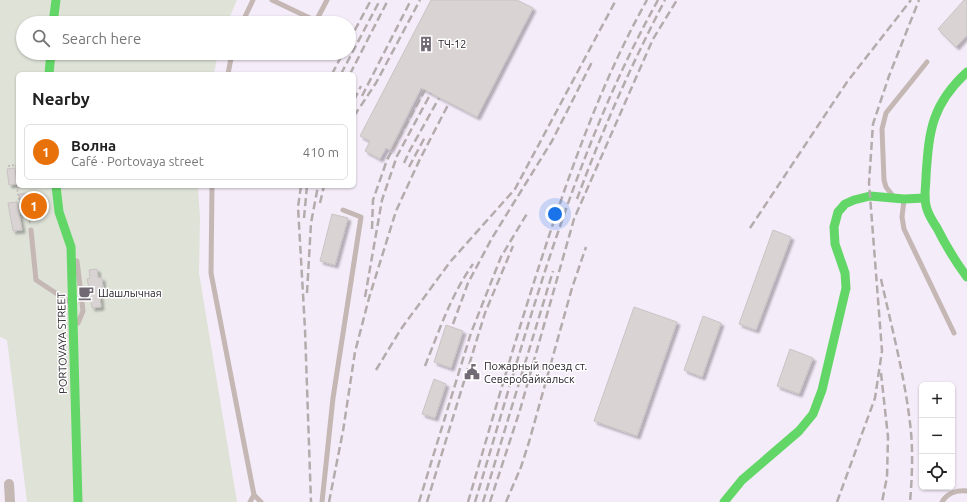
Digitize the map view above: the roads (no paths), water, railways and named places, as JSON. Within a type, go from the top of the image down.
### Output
[{"type":"street","points":[[55,16],[56,0]]},
{"type":"street","points":[[49,72],[50,60]]},
{"type":"street","points":[[967,72],[940,102],[932,124],[925,198],[926,208],[952,257],[967,277]]},
{"type":"street","name":"PORTOVAYA STREET","points":[[56,188],[59,212],[71,247],[77,499]]},
{"type":"street","points":[[724,502],[731,492],[794,436],[811,418],[822,393],[846,288],[845,274],[835,244],[834,227],[838,212],[845,204],[870,196],[925,198]]},
{"type":"street","points":[[8,484],[10,502]]},
{"type":"lane","points":[[245,16],[253,0]]},
{"type":"lane","points":[[272,0],[304,16]]},
{"type":"lane","points":[[319,16],[327,0]]},
{"type":"lane","points":[[228,72],[231,60]]},
{"type":"lane","points":[[928,62],[886,113],[882,129],[884,180],[886,187],[899,198],[904,230],[954,333]]},
{"type":"lane","points":[[212,188],[211,273],[254,495],[261,502]]},
{"type":"lane","points":[[322,502],[333,398],[361,217],[343,210]]},
{"type":"lane","points":[[31,230],[36,280],[73,304]]},
{"type":"lane","points":[[71,247],[78,264],[83,311],[74,334]]},
{"type":"lane","points":[[942,502],[945,497],[959,490],[967,491]]},
{"type":"lane","points":[[250,502],[254,495]]},
{"type":"railway","points":[[356,28],[371,0]]},
{"type":"railway","points":[[356,46],[380,0]]},
{"type":"railway","points":[[351,72],[388,0]]},
{"type":"railway","points":[[362,96],[411,0]]},
{"type":"railway","points":[[356,113],[376,83],[420,0]]},
{"type":"railway","points":[[376,370],[401,329],[450,262],[515,189],[616,0]]},
{"type":"railway","points":[[468,502],[527,304],[580,147],[604,87],[647,0]]},
{"type":"railway","points":[[475,502],[553,246],[600,120],[627,59],[658,0]]},
{"type":"railway","points":[[577,199],[618,98],[640,49],[665,0]]},
{"type":"railway","points":[[490,502],[520,410],[574,219],[653,39],[677,0]]},
{"type":"railway","points":[[750,228],[847,82],[911,0]]},
{"type":"railway","points":[[837,502],[875,398],[882,351],[869,183],[873,124],[889,76],[919,0]]},
{"type":"railway","points":[[333,72],[339,60]]},
{"type":"railway","points":[[342,72],[348,60]]},
{"type":"railway","points":[[453,324],[468,283],[492,238],[552,141],[593,60]]},
{"type":"railway","points":[[356,96],[361,86]]},
{"type":"railway","points":[[372,229],[373,200],[387,160],[425,90]]},
{"type":"railway","points":[[365,297],[382,200],[397,156],[431,93]]},
{"type":"railway","points":[[404,163],[439,98]]},
{"type":"railway","points":[[329,502],[343,431],[355,352],[369,298],[396,211],[420,159],[449,103]]},
{"type":"railway","points":[[409,167],[425,137]]},
{"type":"railway","points":[[301,188],[298,207],[305,329],[311,502]]},
{"type":"railway","points":[[304,218],[307,188]]},
{"type":"railway","points":[[307,293],[311,223],[318,188]]},
{"type":"railway","points":[[320,203],[324,188]]},
{"type":"railway","points":[[419,502],[471,333],[501,257],[528,212]]},
{"type":"railway","points":[[427,502],[485,313],[513,246]]},
{"type":"railway","points":[[506,502],[521,467],[529,442],[572,288],[586,247]]},
{"type":"railway","points":[[425,366],[458,288],[473,264]]},
{"type":"railway","points":[[483,502],[553,271]]},
{"type":"railway","points":[[881,279],[909,413],[912,449],[910,502]]},
{"type":"railway","points":[[881,373],[888,437],[887,477],[882,502]]},
{"type":"place","name":"ТЧ-12","points":[[426,44]]},
{"type":"place","name":"Волна","points":[[34,206]]},
{"type":"place","name":"Шашлычная","points":[[86,293]]},
{"type":"place","name":"Пожарный поезд ст. Северобайкальск","points":[[472,372]]}]
